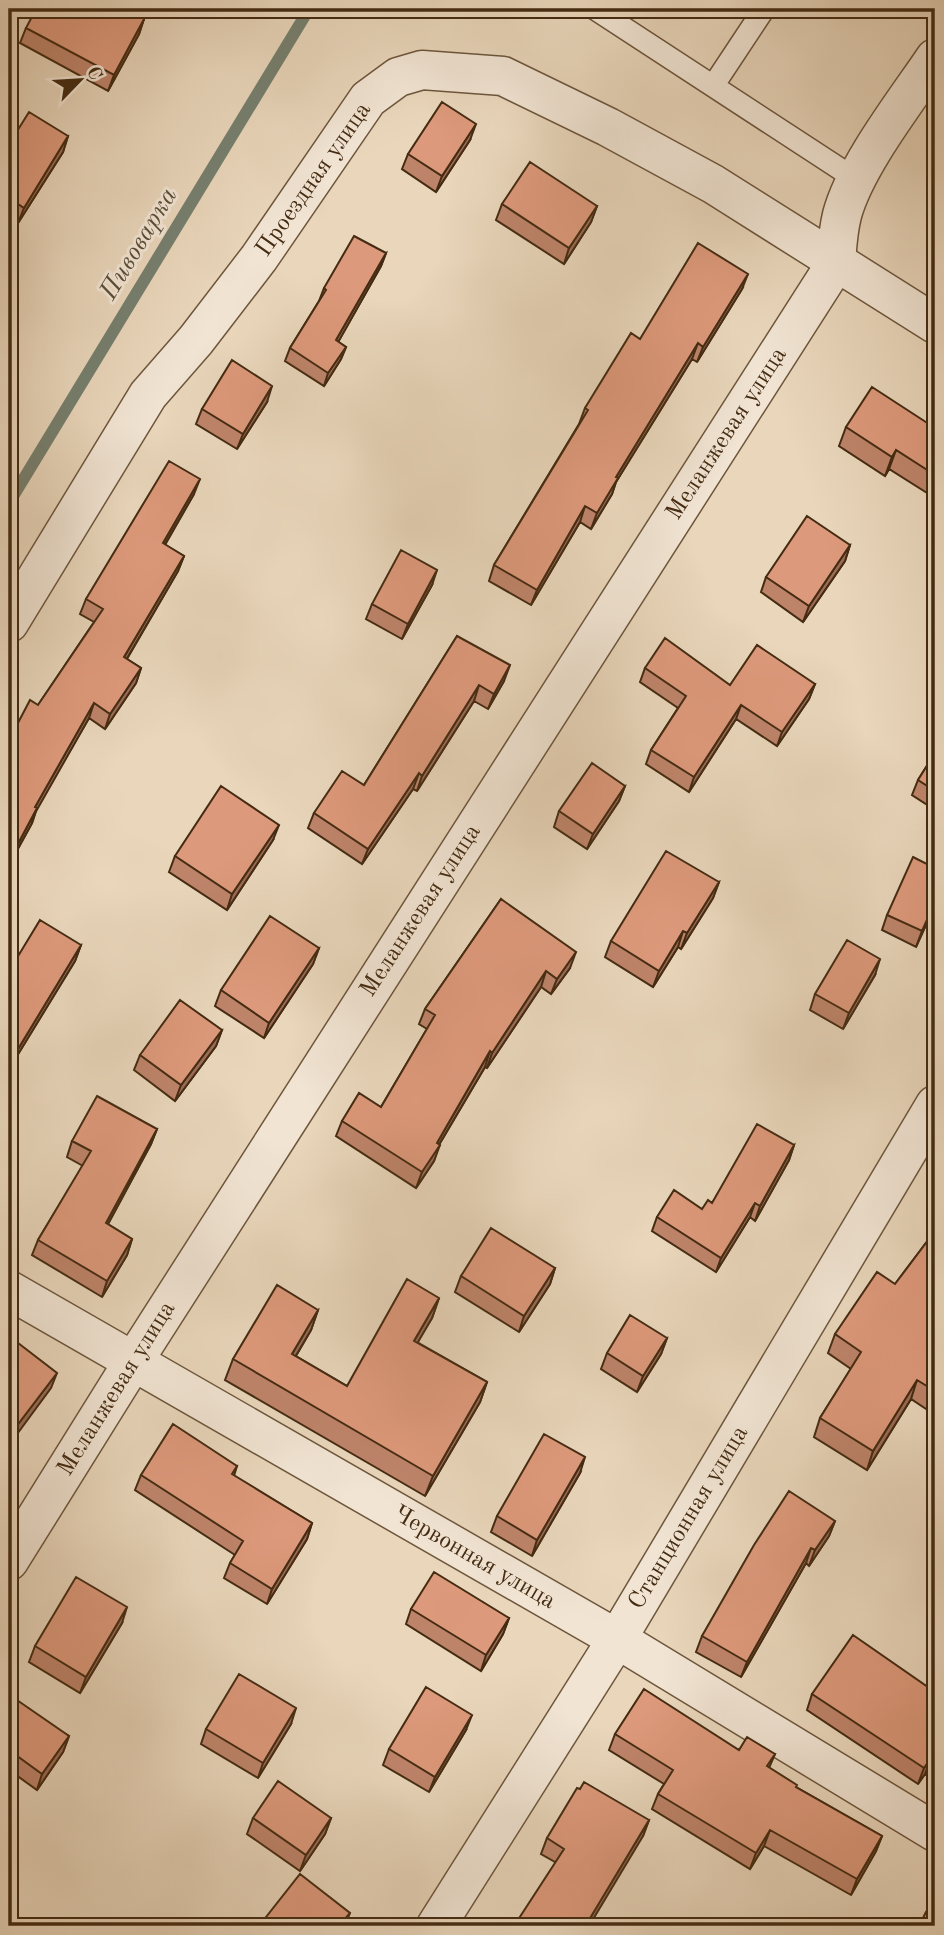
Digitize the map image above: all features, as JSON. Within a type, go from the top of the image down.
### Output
[{"type":"street","name":"Проездная улица","points":[[9,623],[148,395],[196,340],[259,258],[368,99],[398,77],[422,70],[503,76],[608,127],[713,184],[935,324]]},
{"type":"street","points":[[836,263],[837,237],[843,212],[857,180],[873,150],[932,70]]},
{"type":"street","name":"Меланжевая улица","points":[[9,1561],[133,1362],[836,263]]},
{"type":"street","name":"Станционная улица","points":[[436,1926],[617,1639],[935,1105]]},
{"type":"street","name":"Червонная улица","points":[[9,1290],[617,1639],[935,1832]]},
{"type":"lane","points":[[595,9],[857,180]]},
{"type":"lane","points":[[713,86],[764,9]]},
{"type":"building","points":[[36,9],[126,9],[144,19],[114,75],[26,28]]},
{"type":"building","points":[[442,102],[476,124],[442,176],[408,154]]},
{"type":"building","points":[[29,112],[68,136],[24,208],[9,198],[9,144]]},
{"type":"building","points":[[530,162],[597,206],[569,248],[502,204]]},
{"type":"building","points":[[354,236],[386,253],[336,340],[346,347],[328,373],[290,348],[326,290],[324,288]]},
{"type":"building","points":[[698,243],[748,274],[703,347],[698,343],[597,513],[585,506],[537,590],[494,565],[588,410],[585,408],[631,333],[640,339]]},
{"type":"building","points":[[232,360],[272,386],[243,434],[202,409]]},
{"type":"building","points":[[872,387],[935,428],[935,475],[896,450],[892,457],[846,427]]},
{"type":"building","points":[[169,461],[200,479],[163,543],[184,556],[124,657],[141,668],[110,714],[94,703],[35,807],[37,808],[12,855],[9,853],[9,740],[30,700],[38,705],[103,609],[86,599]]},
{"type":"building","points":[[807,516],[850,545],[809,606],[766,577]]},
{"type":"building","points":[[401,550],[437,570],[408,624],[372,604]]},
{"type":"building","points":[[457,636],[510,665],[494,694],[479,685],[422,776],[419,773],[368,849],[314,813],[342,771],[364,785]]},
{"type":"building","points":[[665,638],[730,685],[757,645],[815,684],[782,732],[741,705],[694,777],[651,750],[686,696],[645,668]]},
{"type":"building","points":[[935,753],[935,791],[918,780]]},
{"type":"building","points":[[592,763],[625,786],[593,834],[559,811]]},
{"type":"building","points":[[221,786],[279,825],[232,894],[175,856]]},
{"type":"building","points":[[666,851],[719,882],[687,933],[683,931],[659,971],[611,941]]},
{"type":"building","points":[[913,857],[935,868],[935,902],[922,931],[887,915]]},
{"type":"building","points":[[501,899],[576,952],[557,979],[546,971],[492,1053],[490,1051],[437,1143],[440,1145],[422,1172],[342,1121],[359,1093],[381,1107],[435,1015],[425,1009]]},
{"type":"building","points":[[270,916],[319,948],[269,1023],[221,990]]},
{"type":"building","points":[[40,920],[81,945],[15,1054],[9,1050],[9,971]]},
{"type":"building","points":[[847,940],[880,959],[849,1013],[815,994]]},
{"type":"building","points":[[180,1000],[222,1030],[181,1085],[140,1055]]},
{"type":"building","points":[[97,1096],[157,1129],[106,1223],[132,1239],[107,1281],[38,1240],[91,1151],[72,1141]]},
{"type":"building","points":[[757,1124],[794,1145],[760,1206],[755,1203],[721,1258],[657,1217],[674,1190],[702,1209],[708,1200],[712,1203]]},
{"type":"building","points":[[491,1228],[555,1268],[524,1316],[461,1276]]},
{"type":"building","points":[[935,1231],[935,1391],[917,1380],[873,1451],[820,1418],[861,1352],[835,1334],[877,1272],[895,1284]]},
{"type":"building","points":[[407,1279],[439,1298],[414,1341],[487,1382],[433,1476],[233,1359],[277,1285],[318,1310],[292,1354],[347,1386]]},
{"type":"building","points":[[630,1315],[667,1338],[643,1376],[607,1353]]},
{"type":"building","points":[[9,1336],[57,1373],[9,1436]]},
{"type":"building","points":[[173,1424],[237,1466],[232,1474],[312,1523],[272,1589],[230,1563],[243,1541],[141,1475]]},
{"type":"building","points":[[544,1434],[585,1457],[537,1540],[497,1516]]},
{"type":"building","points":[[789,1491],[835,1521],[815,1550],[811,1548],[747,1662],[702,1636],[754,1545]]},
{"type":"building","points":[[434,1572],[509,1618],[486,1655],[411,1609]]},
{"type":"building","points":[[76,1577],[127,1607],[86,1677],[35,1646]]},
{"type":"building","points":[[853,1635],[928,1687],[935,1676],[935,1761],[931,1758],[924,1768],[812,1694]]},
{"type":"building","points":[[239,1674],[296,1708],[263,1763],[206,1729]]},
{"type":"building","points":[[426,1687],[472,1715],[435,1777],[389,1749]]},
{"type":"building","points":[[644,1689],[739,1750],[747,1737],[775,1754],[767,1766],[797,1785],[796,1787],[882,1836],[857,1879],[770,1830],[756,1853],[658,1794],[673,1770],[615,1734]]},
{"type":"building","points":[[14,1698],[69,1736],[42,1774],[9,1750],[9,1705]]},
{"type":"building","points":[[278,1781],[331,1818],[306,1855],[253,1818]]},
{"type":"building","points":[[584,1782],[649,1820],[586,1925],[589,1926],[514,1926],[564,1849],[547,1838],[577,1788],[580,1789]]},
{"type":"building","points":[[300,1874],[350,1913],[339,1926],[259,1926]]},
{"type":"building","points":[[926,1912],[935,1917],[935,1926],[919,1926]]},
{"type":"waterway","name":"Пивоварка","points":[[9,503],[309,9]]}]
